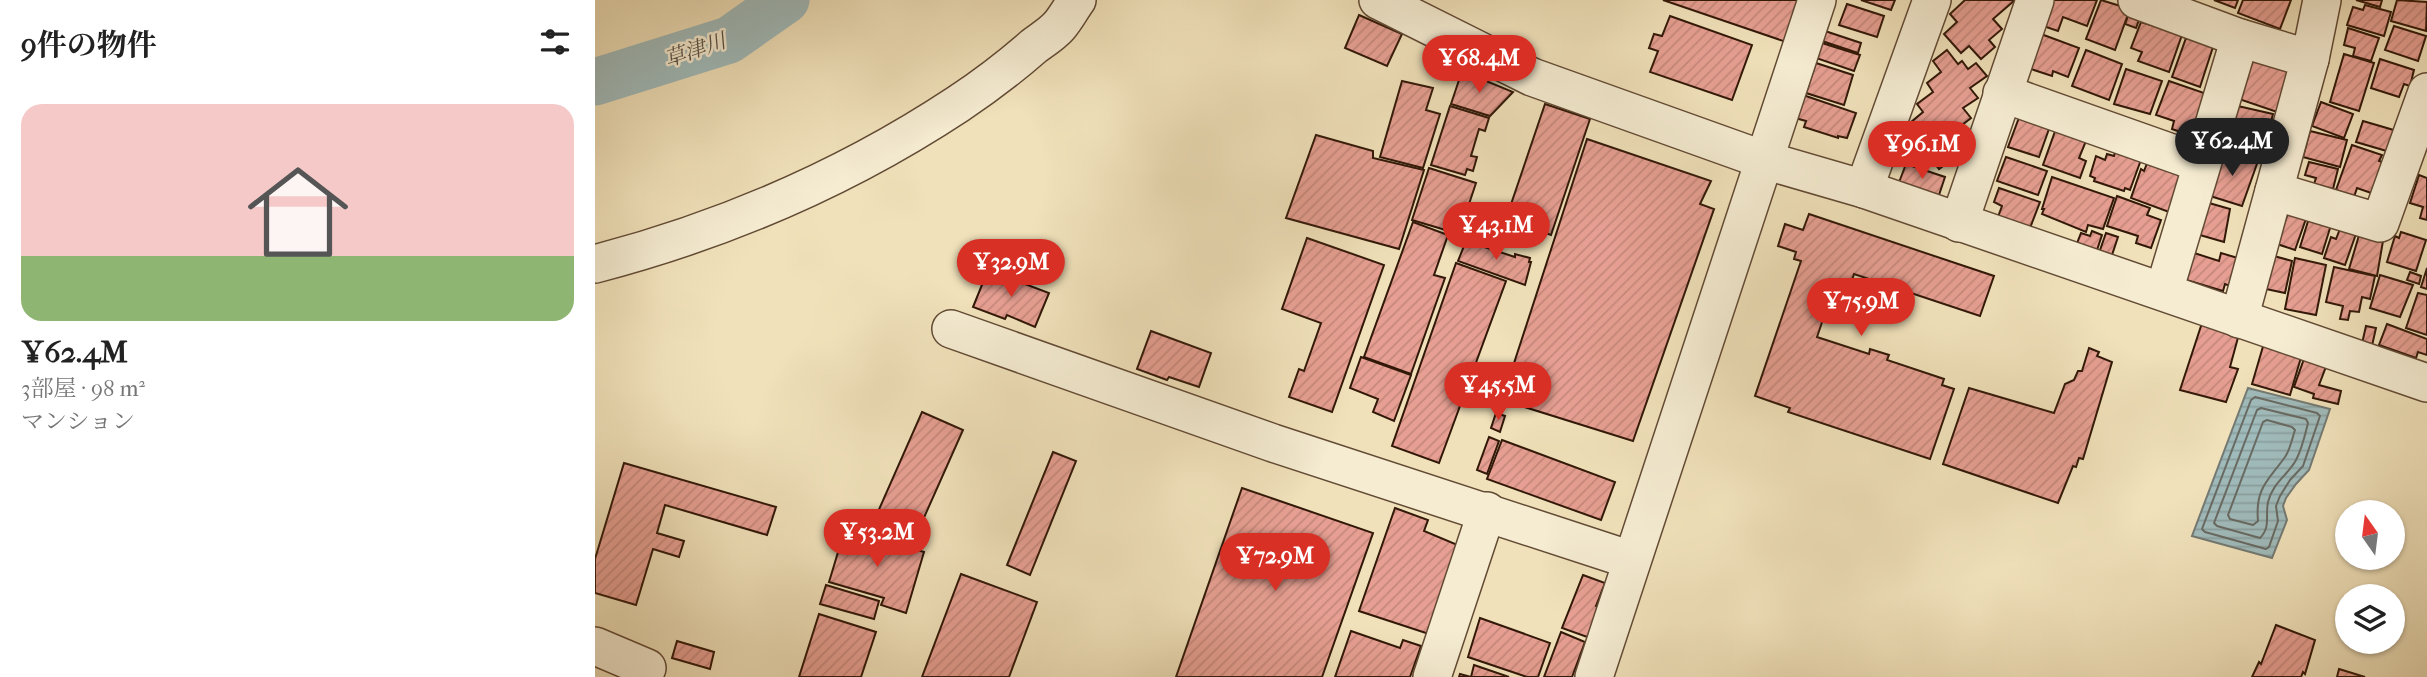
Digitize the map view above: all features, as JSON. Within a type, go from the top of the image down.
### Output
[{"type":"street","points":[[595,264],[644,251],[760,211],[854,167],[923,127],[995,79],[1058,27],[1077,0]]},
{"type":"street","points":[[1378,0],[1532,77],[1764,160],[1864,189],[2427,383]]},
{"type":"street","points":[[1594,677],[1817,0]]},
{"type":"street","points":[[1864,189],[1932,0]]},
{"type":"street","points":[[1959,223],[2035,0]]},
{"type":"street","points":[[2137,0],[2240,38],[2310,59]]},
{"type":"street","points":[[2239,319],[2310,59],[2322,0]]},
{"type":"street","points":[[2164,291],[2200,163],[2240,38]]},
{"type":"street","points":[[2274,191],[2380,223],[2427,92]]},
{"type":"street","points":[[2002,93],[2200,163]]},
{"type":"street","points":[[951,329],[1273,443],[1631,560]]},
{"type":"street","points":[[1432,677],[1487,511]]},
{"type":"street","points":[[595,646],[654,674]]},
{"type":"water","points":[[2248,388],[2330,409],[2309,470],[2286,498],[2283,506],[2287,520],[2272,558],[2192,536]]},
{"type":"building","points":[[1663,0],[1808,0],[1792,44]]},
{"type":"building","points":[[1861,0],[1895,0],[1891,10]]},
{"type":"building","points":[[1965,0],[2015,0],[1993,19],[2002,29],[1989,40],[1995,47],[1981,59],[1969,46],[1961,53],[1944,34],[1957,22],[1950,14]]},
{"type":"building","points":[[2049,0],[2097,0],[2087,26],[2063,17],[2058,31],[2040,25]]},
{"type":"building","points":[[2101,0],[2130,9],[2115,50],[2086,39]]},
{"type":"building","points":[[2214,0],[2238,0],[2235,8]]},
{"type":"building","points":[[2243,0],[2291,0],[2280,29],[2238,13]]},
{"type":"building","points":[[2356,0],[2382,0],[2380,7]]},
{"type":"building","points":[[2397,0],[2427,2],[2426,31],[2391,21]]},
{"type":"building","points":[[1847,4],[1884,16],[1877,37],[1839,25]]},
{"type":"building","points":[[2365,5],[2391,12],[2384,36],[2347,25],[2353,7],[2363,10]]},
{"type":"building","points":[[2132,6],[2143,9],[2136,28],[2125,24]]},
{"type":"building","points":[[1359,15],[1402,34],[1387,66],[1345,48]]},
{"type":"building","points":[[1670,16],[1752,45],[1732,100],[1650,72],[1658,51],[1649,48],[1654,34],[1662,36]]},
{"type":"building","points":[[2154,18],[2184,29],[2169,72],[2138,61],[2142,52],[2131,48],[2141,22],[2151,25]]},
{"type":"building","points":[[2394,26],[2426,36],[2418,61],[2385,50]]},
{"type":"building","points":[[2348,28],[2379,38],[2371,61],[2353,56],[2355,48],[2344,45]]},
{"type":"building","points":[[1825,31],[1861,43],[1858,53],[1822,41]]},
{"type":"building","points":[[2041,34],[2079,48],[2068,77],[2053,71],[2052,76],[2028,68]]},
{"type":"building","points":[[2186,38],[2213,47],[2200,87],[2172,77]]},
{"type":"building","points":[[1822,43],[1860,55],[1854,71],[1816,58]]},
{"type":"building","points":[[1947,50],[1958,64],[1962,61],[1968,69],[1976,63],[1987,76],[1970,88],[1978,98],[1963,108],[1971,118],[1957,129],[1964,138],[1949,149],[1955,157],[1939,169],[1932,160],[1921,168],[1902,144],[1917,132],[1910,123],[1923,112],[1917,104],[1933,92],[1927,83],[1941,72],[1933,61]]},
{"type":"building","points":[[2086,50],[2122,64],[2109,100],[2072,86]]},
{"type":"building","points":[[2344,54],[2374,63],[2359,111],[2330,102]]},
{"type":"building","points":[[2253,55],[2295,70],[2280,113],[2233,97]]},
{"type":"building","points":[[2380,59],[2414,70],[2410,86],[2404,84],[2399,97],[2371,88]]},
{"type":"building","points":[[1816,63],[1853,75],[1844,105],[1806,93]]},
{"type":"building","points":[[2126,69],[2162,81],[2150,114],[2114,104]]},
{"type":"building","points":[[1462,71],[1513,92],[1490,116],[1451,104]]},
{"type":"building","points":[[1402,81],[1433,88],[1426,110],[1440,114],[1423,168],[1380,157]]},
{"type":"building","points":[[2169,81],[2207,94],[2192,136],[2172,129],[2174,121],[2156,115]]},
{"type":"building","points":[[1803,95],[1856,113],[1847,138],[1838,138],[1804,127],[1806,121],[1795,118]]},
{"type":"building","points":[[2321,102],[2353,114],[2344,138],[2312,126]]},
{"type":"building","points":[[1545,104],[1590,119],[1551,235],[1506,219]]},
{"type":"building","points":[[2229,104],[2273,114],[2270,126],[2275,128],[2269,150],[2229,140],[2232,129],[2223,127]]},
{"type":"building","points":[[1450,106],[1489,118],[1485,131],[1479,129],[1471,156],[1477,157],[1473,171],[1467,169],[1465,175],[1431,165]]},
{"type":"building","points":[[2020,115],[2044,123],[2043,127],[2049,129],[2039,157],[2008,147]]},
{"type":"building","points":[[2363,121],[2397,131],[2390,152],[2356,142]]},
{"type":"building","points":[[2058,123],[2086,141],[2079,158],[2086,161],[2080,178],[2043,165]]},
{"type":"building","points":[[2310,131],[2347,140],[2340,167],[2303,157]]},
{"type":"building","points":[[1316,135],[1373,151],[1373,158],[1424,170],[1399,249],[1286,218]]},
{"type":"building","points":[[1587,139],[1711,181],[1700,204],[1714,209],[1633,441],[1502,400]]},
{"type":"building","points":[[2352,145],[2382,155],[2379,161],[2385,163],[2374,194],[2357,188],[2354,197],[2336,190]]},
{"type":"building","points":[[2116,149],[2142,157],[2130,190],[2125,188],[2124,191],[2094,181],[2095,178],[2090,176],[2096,156],[2105,160],[2107,154],[2114,156]]},
{"type":"building","points":[[2222,149],[2258,161],[2242,206],[2207,195]]},
{"type":"building","points":[[2006,157],[2047,171],[2038,195],[1997,181]]},
{"type":"building","points":[[2148,161],[2184,168],[2169,212],[2131,198],[2141,169],[2144,171]]},
{"type":"building","points":[[2309,162],[2338,169],[2333,189],[2314,184],[2316,178],[2305,175]]},
{"type":"building","points":[[1906,164],[1945,177],[1938,198],[1898,185]]},
{"type":"building","points":[[1429,168],[1476,183],[1459,234],[1412,220]]},
{"type":"building","points":[[2419,175],[2427,178],[2427,220],[2420,218],[2423,207],[2410,203]]},
{"type":"building","points":[[2052,177],[2114,198],[2103,229],[2088,225],[2086,232],[2042,214]]},
{"type":"building","points":[[1999,188],[2040,202],[2030,228],[1998,217],[2002,206],[1994,202]]},
{"type":"building","points":[[2117,196],[2150,208],[2147,215],[2161,220],[2151,248],[2136,243],[2138,236],[2107,226]]},
{"type":"building","points":[[2202,201],[2230,209],[2224,242],[2193,233]]},
{"type":"building","points":[[2289,210],[2307,216],[2295,250],[2277,244]]},
{"type":"building","points":[[1809,214],[1994,276],[1980,316],[1854,274],[1843,307],[1829,302],[1817,337],[1869,354],[1870,349],[1889,355],[1887,360],[1944,379],[1942,385],[1954,389],[1930,459],[1788,412],[1790,408],[1755,396],[1801,261],[1794,259],[1796,252],[1778,246],[1785,224],[1803,230]]},
{"type":"building","points":[[2309,218],[2331,225],[2322,254],[2300,247]]},
{"type":"building","points":[[1413,222],[1448,235],[1434,275],[1445,278],[1411,374],[1364,357]]},
{"type":"building","points":[[2340,229],[2356,234],[2345,265],[2324,258],[2331,237],[2336,239]]},
{"type":"building","points":[[2092,231],[2102,235],[2096,253],[2076,246],[2081,233],[2090,236]]},
{"type":"building","points":[[2360,232],[2383,241],[2377,276],[2349,269]]},
{"type":"building","points":[[2401,232],[2426,240],[2416,271],[2387,262],[2395,236],[2399,238]]},
{"type":"building","points":[[2106,233],[2118,237],[2111,258],[2099,253]]},
{"type":"building","points":[[1307,238],[1384,265],[1332,412],[1289,397],[1299,369],[1304,371],[1321,323],[1282,309]]},
{"type":"building","points":[[1466,241],[1515,257],[1515,254],[1530,258],[1525,285],[1458,261]]},
{"type":"building","points":[[2191,252],[2219,261],[2221,253],[2241,259],[2233,287],[2225,284],[2223,291],[2183,279]]},
{"type":"building","points":[[2274,256],[2292,261],[2285,293],[2266,289]]},
{"type":"building","points":[[2295,258],[2326,265],[2316,315],[2285,309]]},
{"type":"building","points":[[1456,263],[1506,281],[1439,463],[1392,446]]},
{"type":"building","points":[[2334,267],[2375,276],[2370,299],[2362,297],[2359,312],[2350,311],[2348,320],[2340,319],[2343,306],[2326,302]]},
{"type":"building","points":[[2427,268],[2427,289],[2421,287]]},
{"type":"building","points":[[988,270],[1049,293],[1035,327],[1007,315],[1005,319],[973,307]]},
{"type":"building","points":[[2410,272],[2421,276],[2419,284],[2407,280]]},
{"type":"building","points":[[2380,275],[2413,285],[2400,317],[2370,308]]},
{"type":"building","points":[[2418,293],[2427,295],[2427,335],[2406,328]]},
{"type":"building","points":[[2202,323],[2239,334],[2230,367],[2238,369],[2226,402],[2180,390]]},
{"type":"building","points":[[2387,324],[2427,339],[2427,355],[2418,352],[2416,358],[2379,345]]},
{"type":"building","points":[[2366,326],[2376,328],[2371,350],[2361,348]]},
{"type":"building","points":[[1151,331],[1211,353],[1199,387],[1169,377],[1167,380],[1137,369]]},
{"type":"building","points":[[2264,343],[2302,354],[2290,395],[2252,384]]},
{"type":"building","points":[[2089,348],[2099,352],[2097,356],[2112,362],[2083,459],[2079,458],[2076,467],[2073,466],[2058,503],[1943,464],[1969,388],[2054,413],[2065,384],[2074,380],[2078,371],[2082,371]]},
{"type":"building","points":[[2305,356],[2327,364],[2319,385],[2341,391],[2338,404],[2313,398],[2314,394],[2294,387]]},
{"type":"building","points":[[1361,357],[1411,375],[1394,421],[1373,412],[1378,399],[1350,388]]},
{"type":"building","points":[[922,412],[963,430],[918,531],[877,514]]},
{"type":"building","points":[[1496,413],[1505,416],[1500,432],[1491,428]]},
{"type":"building","points":[[1489,437],[1499,441],[1487,474],[1477,470]]},
{"type":"building","points":[[1502,440],[1615,482],[1601,520],[1487,479]]},
{"type":"building","points":[[1053,452],[1076,461],[1030,575],[1007,565]]},
{"type":"building","points":[[624,463],[776,507],[767,535],[665,505],[657,533],[684,541],[679,557],[653,549],[636,605],[595,593],[595,559]]},
{"type":"building","points":[[1242,488],[1373,533],[1322,677],[1176,677]]},
{"type":"building","points":[[1395,508],[1428,520],[1424,531],[1460,546],[1429,634],[1359,611]]},
{"type":"building","points":[[845,529],[924,552],[906,613],[881,605],[884,598],[829,582]]},
{"type":"building","points":[[961,574],[1037,602],[1009,677],[922,677]]},
{"type":"building","points":[[1583,575],[1605,583],[1596,606],[1601,608],[1590,638],[1562,628]]},
{"type":"building","points":[[826,585],[879,601],[874,619],[820,604]]},
{"type":"building","points":[[819,614],[876,632],[861,677],[799,677]]},
{"type":"building","points":[[1480,618],[1550,643],[1538,677],[1527,677],[1468,657]]},
{"type":"building","points":[[2276,625],[2315,640],[2305,674],[2303,672],[2301,677],[2252,677],[2259,662],[2261,664]]},
{"type":"building","points":[[1351,631],[1400,648],[1403,640],[1421,646],[1410,677],[1335,677]]},
{"type":"building","points":[[1561,632],[1585,642],[1572,677],[1544,677]]},
{"type":"building","points":[[677,641],[714,652],[710,669],[672,658]]},
{"type":"building","points":[[1474,665],[1509,677],[1471,677]]},
{"type":"building","points":[[2339,669],[2365,677],[2337,677]]},
{"type":"waterway","name":"草津川","points":[[595,82],[729,40],[786,0]]}]
